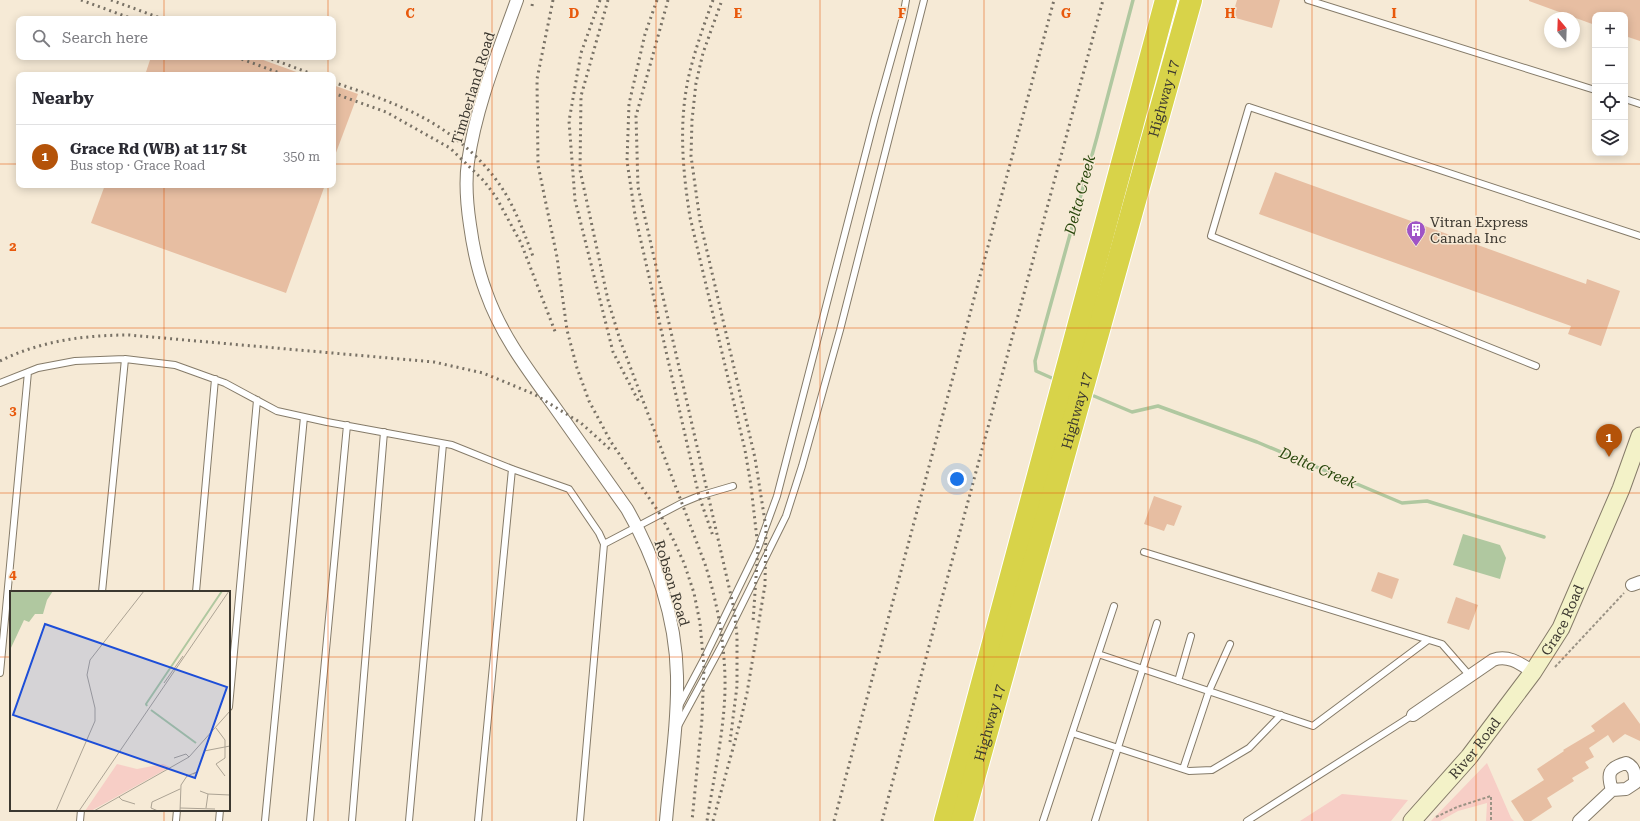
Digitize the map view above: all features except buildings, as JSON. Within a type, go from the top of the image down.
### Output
[{"type":"highway","name":"Highway 17","points":[[945,821],[1166,0]]},
{"type":"highway","name":"Highway 17","points":[[962,821],[1191,0]]},
{"type":"street","name":"Timberland Road","points":[[516,0],[486,87],[476,122],[467,164],[468,212],[477,261],[486,292],[500,325],[521,362],[553,404]]},
{"type":"street","name":"Robson Road","points":[[553,404],[638,527],[658,578],[669,613],[677,675],[674,734],[666,821]]},
{"type":"street","name":"Grace Road","points":[[1413,715],[1499,658],[1510,659],[1533,672],[1561,628],[1621,489],[1640,436]]},
{"type":"street","name":"River Road","points":[[1412,821],[1469,757],[1533,672]]},
{"type":"street","points":[[1579,821],[1612,790]]},
{"type":"lane","points":[[675,712],[704,659],[758,548],[777,496],[875,117],[903,17],[906,0]]},
{"type":"lane","points":[[674,734],[723,643],[786,516],[802,466],[840,330],[924,0]]},
{"type":"lane","points":[[1308,0],[1592,89]]},
{"type":"lane","points":[[1628,100],[1640,104]]},
{"type":"lane","points":[[1536,366],[1211,236],[1249,107],[1640,236]]},
{"type":"lane","points":[[102,591],[125,359]]},
{"type":"lane","points":[[0,383],[38,368],[74,361],[125,359],[175,365],[225,383],[277,411],[452,445],[512,470],[569,489],[599,533],[604,544],[580,821]]},
{"type":"lane","points":[[0,673],[28,372]]},
{"type":"lane","points":[[196,591],[215,379]]},
{"type":"lane","points":[[230,696],[257,400]]},
{"type":"lane","points":[[265,821],[304,417]]},
{"type":"lane","points":[[310,821],[347,425]]},
{"type":"lane","points":[[352,821],[384,432]]},
{"type":"lane","points":[[409,821],[443,444]]},
{"type":"lane","points":[[478,821],[512,470]]},
{"type":"lane","points":[[604,544],[682,503],[699,496],[733,486]]},
{"type":"lane","points":[[1144,552],[1442,644],[1470,676]]},
{"type":"lane","points":[[1043,821],[1114,606]]},
{"type":"lane","points":[[1095,821],[1157,623]]},
{"type":"lane","points":[[1178,681],[1191,636]]},
{"type":"lane","points":[[1098,654],[1313,726],[1428,640]]},
{"type":"lane","points":[[1183,769],[1209,691],[1230,644]]},
{"type":"lane","points":[[1072,733],[1189,771],[1212,770],[1248,748],[1281,715]]},
{"type":"lane","points":[[1246,821],[1413,715]]},
{"type":"lane","points":[[80,821],[81,811]]},
{"type":"lane","points":[[176,821],[177,811]]},
{"type":"lane","points":[[219,821],[220,811]]},
{"type":"path","points":[[1561,659],[1564,658],[1618,599]]},
{"type":"path","points":[[1433,818],[1457,807],[1491,796],[1491,821]]},
{"type":"shaded area","points":[[1463,534],[1500,545],[1506,558],[1500,579],[1453,565]]},
{"type":"shaded area","points":[[1487,763],[1511,818],[1514,821],[1486,821],[1487,803],[1458,811],[1440,821],[1431,821]]},
{"type":"shaded area","points":[[1342,794],[1408,800],[1391,821],[1300,821]]},
{"type":"waterway","name":"Delta Creek","points":[[1054,379],[1036,371],[1035,361],[1133,0]]},
{"type":"waterway","name":"Delta Creek","points":[[1094,396],[1132,412],[1158,406],[1257,442],[1402,503],[1427,501],[1544,537]]},
{"type":"railway","points":[[81,0],[125,16]]},
{"type":"railway","points":[[111,0],[155,16]]},
{"type":"railway","points":[[532,6],[533,0]]},
{"type":"railway","points":[[553,0],[537,79],[538,165],[557,257],[567,330],[577,368],[589,401],[611,442],[660,514],[684,563],[694,593],[700,623],[704,667],[702,719],[692,821]]},
{"type":"railway","points":[[600,0],[581,53],[569,121],[575,200],[613,352],[640,404]]},
{"type":"railway","points":[[608,0],[581,96],[580,170],[608,300],[620,340],[705,564],[719,620],[725,678],[724,713],[707,821]]},
{"type":"railway","points":[[657,0],[645,34],[629,104],[627,161],[635,215],[699,496],[713,536]]},
{"type":"railway","points":[[668,0],[636,116],[638,187],[734,609],[737,636],[737,686],[730,742]]},
{"type":"railway","points":[[713,0],[696,50],[687,85],[684,104],[683,160],[690,217],[745,450],[751,486],[758,548],[753,622]]},
{"type":"railway","points":[[713,821],[747,693],[765,585],[766,528],[755,458],[700,221],[691,156],[692,120],[696,83],[703,53],[722,0]]},
{"type":"railway","points":[[834,821],[1054,0]]},
{"type":"railway","points":[[882,821],[1103,0]]},
{"type":"railway","points":[[244,60],[277,72]]},
{"type":"railway","points":[[274,60],[307,72]]},
{"type":"railway","points":[[336,83],[384,100],[417,114],[433,123],[462,144],[488,169],[499,183],[519,221],[534,259]]},
{"type":"railway","points":[[336,94],[386,112],[450,148],[484,181],[496,197],[521,243],[556,334]]},
{"type":"railway","points":[[0,361],[31,348],[63,340],[96,336],[129,335],[434,362],[483,373],[534,394],[581,423],[612,451]]},
{"type":"place","name":"Vitran Express Canada Inc","points":[[1416,247]]},
{"type":"place","name":"Grace Rd (WB) at 117 St","points":[[1609,457]]}]
